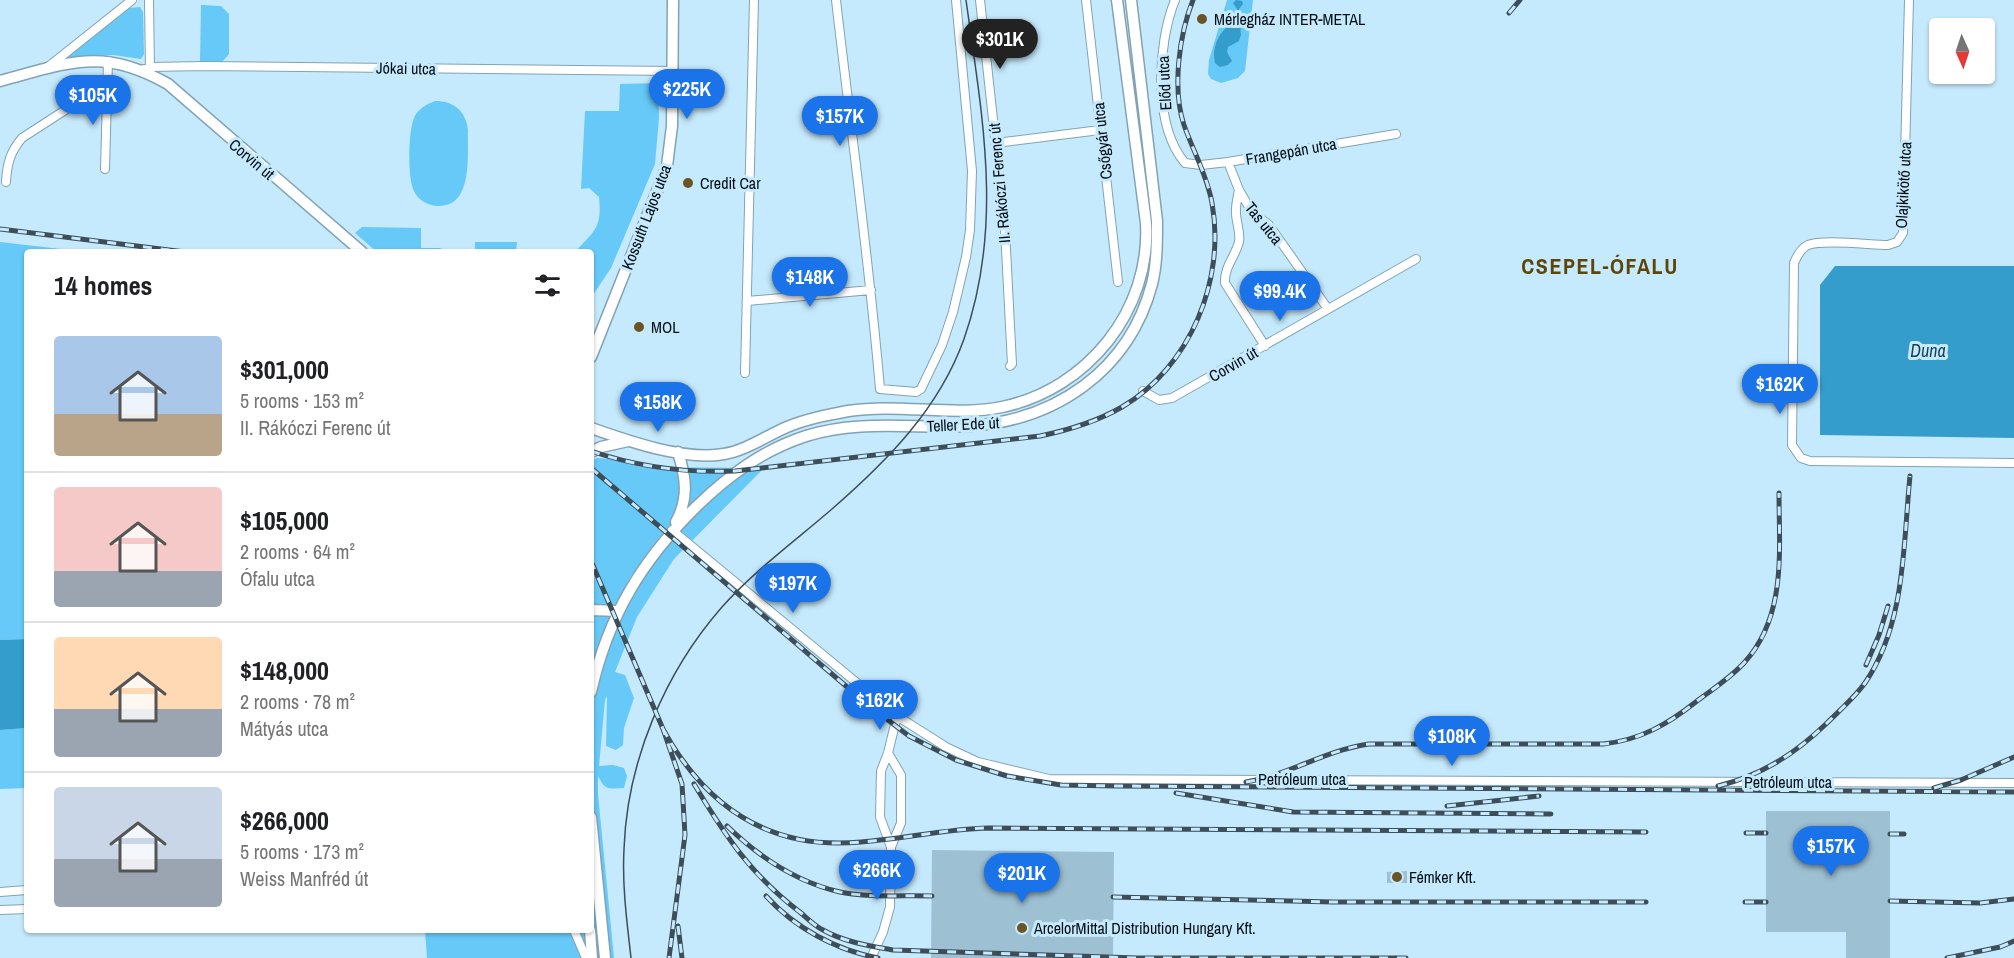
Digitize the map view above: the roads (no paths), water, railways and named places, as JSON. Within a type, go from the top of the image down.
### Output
[{"type":"main road","name":"Kossuth Lajos utca","points":[[594,349],[667,166],[672,126],[673,0]]},
{"type":"main road","name":"Teller Ede út","points":[[678,453],[725,454],[751,445],[803,421],[856,410],[1001,408],[1030,399],[1078,372],[1115,333],[1133,304],[1141,279],[1147,239],[1117,0]]},
{"type":"main road","name":"Teller Ede út","points":[[672,530],[735,471],[773,450],[806,436],[842,428],[874,425],[965,426],[1009,421],[1038,412],[1066,398],[1108,367],[1143,309],[1152,284],[1157,253],[1157,221],[1131,0]]},
{"type":"main road","name":"Corvin út","points":[[0,81],[82,61],[108,61],[147,70],[168,84],[359,249]]},
{"type":"main road","points":[[594,423],[610,435]]},
{"type":"main road","points":[[594,429],[678,453],[684,471],[686,499],[672,530],[642,569],[618,611],[603,648],[594,681]]},
{"type":"main road","points":[[594,451],[611,444],[631,441]]},
{"type":"main road","points":[[594,610],[618,611]]},
{"type":"main road","points":[[594,843],[605,958]]},
{"type":"main road","points":[[590,933],[592,958]]},
{"type":"street","points":[[44,70],[132,0]]},
{"type":"street","points":[[147,70],[149,0]]},
{"type":"street","points":[[745,373],[754,0]]},
{"type":"street","points":[[747,301],[871,290],[836,0]]},
{"type":"street","name":"II. Rákóczi Ferenc út","points":[[871,290],[880,390],[915,392],[921,389],[942,345],[953,312],[970,230],[972,171],[956,0]]},
{"type":"street","name":"II. Rákóczi Ferenc út","points":[[980,0],[1005,230],[1012,364],[1010,366]]},
{"type":"street","name":"Csőgyár utca","points":[[1086,0],[1118,282]]},
{"type":"street","name":"Előd utca","points":[[1175,0],[1165,32],[1161,74],[1170,140],[1185,163]]},
{"type":"street","name":"Olajkikötő utca","points":[[1909,0],[1903,233],[1897,242],[1888,245],[1820,243],[1808,245],[1799,252],[1794,263],[1792,445],[1801,458],[1810,461],[2014,463]]},
{"type":"street","points":[[105,169],[108,61]]},
{"type":"street","name":"Jókai utca","points":[[147,70],[673,71]]},
{"type":"street","points":[[6,182],[7,161],[22,138],[107,83]]},
{"type":"street","points":[[996,143],[1100,130]]},
{"type":"street","name":"Frangepán utca","points":[[1185,163],[1201,165],[1228,162],[1396,134]]},
{"type":"street","name":"Tas utca","points":[[1228,162],[1239,190],[1252,212],[1269,225],[1328,309]]},
{"type":"street","points":[[1239,190],[1235,211],[1240,229],[1239,241],[1235,255],[1227,267],[1225,283],[1265,346]]},
{"type":"street","name":"Corvin út","points":[[1143,391],[1160,400],[1172,399],[1416,259]]},
{"type":"street","name":"Petróleum utca","points":[[672,530],[897,716],[946,747],[978,762],[1049,778],[2014,783]]},
{"type":"street","points":[[891,847],[880,817],[880,771],[888,753],[897,716]]},
{"type":"street","points":[[871,958],[888,918],[891,847],[901,823],[901,775],[888,753]]},
{"type":"street","points":[[594,865],[596,861]]},
{"type":"street","points":[[594,889],[600,900]]},
{"type":"street","points":[[0,892],[24,890]]},
{"type":"street","points":[[0,910],[24,909]]},
{"type":"street","points":[[575,933],[586,958]]},
{"type":"water","points":[[1236,0],[1242,1],[1243,4],[1239,9],[1241,35],[1239,41],[1228,47],[1227,52],[1232,61],[1220,67],[1215,63],[1214,50],[1222,32],[1237,21],[1237,9],[1233,3]]},
{"type":"water","name":"Duna","points":[[1835,266],[2014,266],[2014,438],[1820,435],[1820,285]]},
{"type":"water","points":[[24,639],[24,728],[0,730],[0,640]]},
{"type":"tram line","points":[[631,958],[624,877],[627,816],[641,751],[667,689],[702,632],[735,593],[852,491],[909,432],[941,388],[964,339],[976,296],[983,254],[986,212],[983,128],[966,0]]},
{"type":"railway","points":[[594,452],[662,468],[735,471],[1040,436],[1102,417],[1122,407],[1146,390],[1167,369],[1184,345],[1198,319],[1208,291],[1213,262],[1215,232],[1210,193],[1184,125],[1178,95],[1181,45],[1193,0]]},
{"type":"railway","points":[[1509,13],[1520,0]]},
{"type":"railway","points":[[0,229],[161,249]]},
{"type":"railway","points":[[594,471],[867,704],[909,736],[956,760],[1007,776],[1061,785],[1117,786],[2014,792]]},
{"type":"railway","points":[[1718,786],[1749,776],[1790,754],[1827,723],[1865,683],[1878,660],[1895,609],[1900,583],[1910,476]]},
{"type":"railway","points":[[1246,782],[1277,774],[1338,751],[1369,744],[1603,744],[1630,739],[1665,724],[1733,674],[1758,645],[1768,625],[1778,582],[1779,493]]},
{"type":"railway","points":[[594,568],[663,729],[682,784],[685,835],[669,958]]},
{"type":"railway","points":[[1866,665],[1888,606]]},
{"type":"railway","points":[[663,729],[675,750]]},
{"type":"railway","points":[[671,743],[707,790],[728,808],[776,833],[802,840],[831,843],[877,841],[988,828],[1646,832]]},
{"type":"railway","points":[[1934,788],[1961,780],[2014,757]]},
{"type":"railway","points":[[694,784],[741,854],[783,899],[817,927],[857,943],[893,950],[1137,958],[1406,958]]},
{"type":"railway","points":[[1176,793],[1293,812],[1551,814]]},
{"type":"railway","points":[[1447,806],[1539,796]]},
{"type":"railway","points":[[727,826],[752,848],[793,875],[824,888],[862,895],[932,896]]},
{"type":"railway","points":[[1746,833],[1766,833]]},
{"type":"railway","points":[[1890,834],[1904,834]]},
{"type":"railway","points":[[766,896],[777,908],[817,936],[847,949],[878,958]]},
{"type":"railway","points":[[1113,897],[1333,902],[1646,902]]},
{"type":"railway","points":[[1890,901],[1980,903],[2014,899]]},
{"type":"railway","points":[[1745,902],[1766,902]]},
{"type":"railway","points":[[678,926],[682,958]]},
{"type":"railway","points":[[1947,958],[2000,947],[2014,941]]},
{"type":"place","name":"Mérlegház INTER-METAL","points":[[1202,19]]},
{"type":"place","name":"Credit Car","points":[[688,183]]},
{"type":"place","name":"MOL","points":[[639,327]]},
{"type":"place","name":"Fémker Kft.","points":[[1397,877]]},
{"type":"place","name":"ArcelorMittal Distribution Hungary Kft.","points":[[1022,928]]},
{"type":"district","name":"CSEPEL-ÓFALU","points":[[1600,266]]}]
